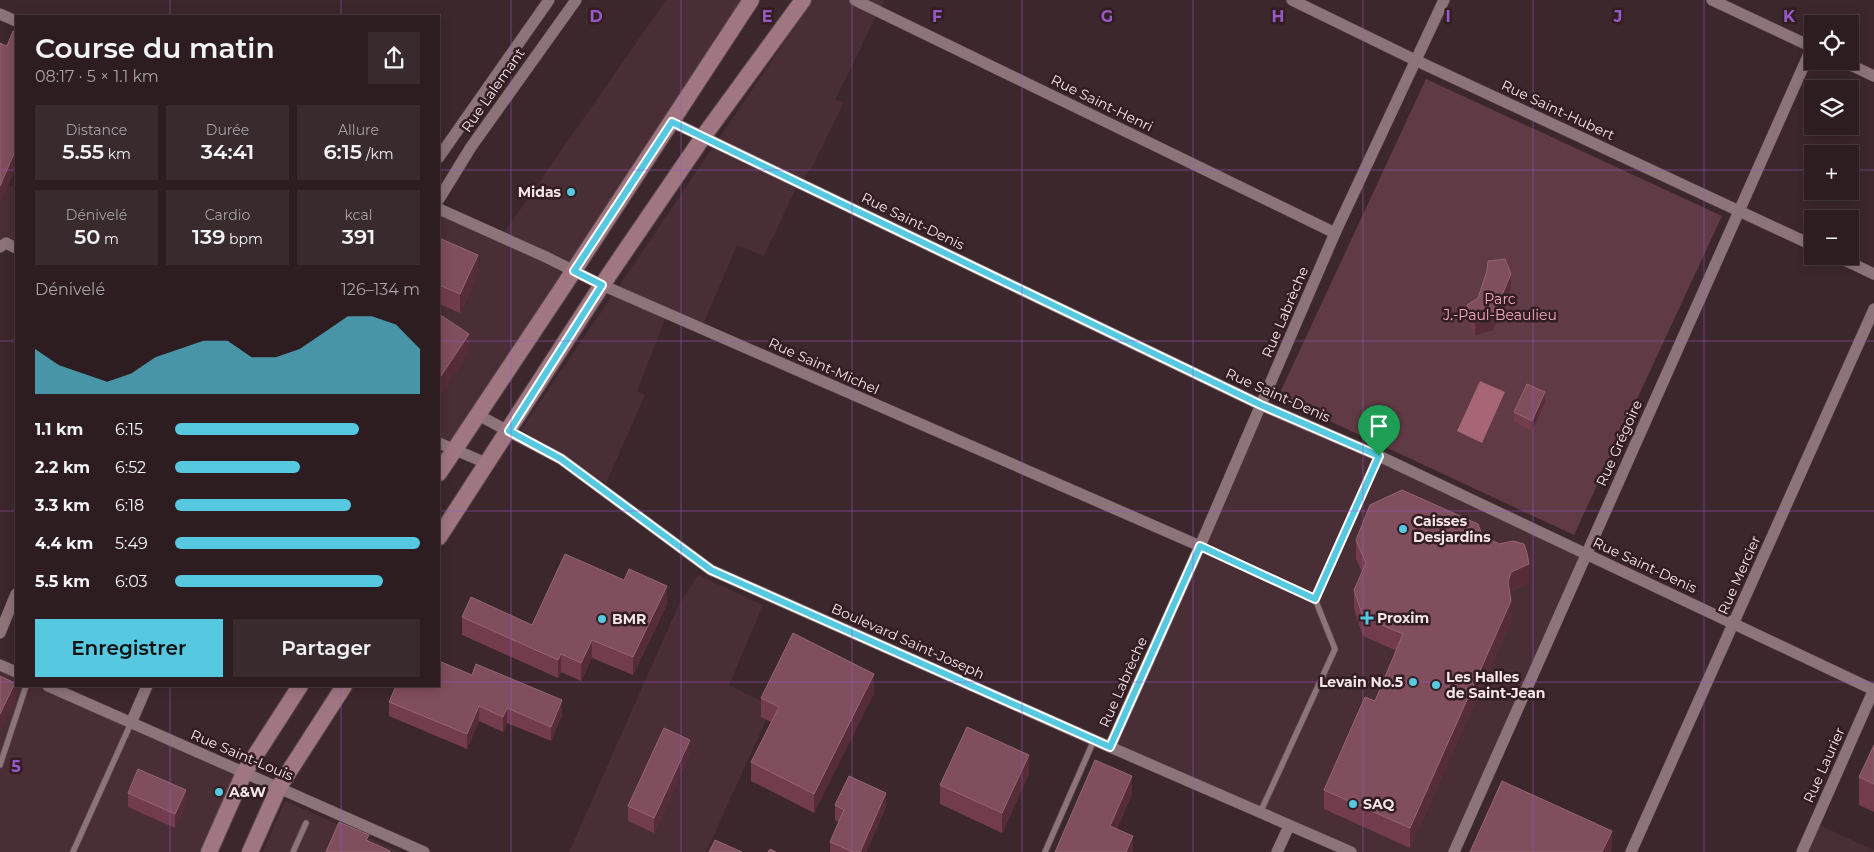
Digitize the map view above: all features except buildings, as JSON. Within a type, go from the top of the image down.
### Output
[{"type":"main road","points":[[440,470],[574,271],[751,0]]},
{"type":"main road","points":[[440,535],[602,285],[703,137],[803,0]]},
{"type":"main road","points":[[209,852],[244,773],[299,687]]},
{"type":"main road","points":[[250,852],[279,787],[343,687]]},
{"type":"street","name":"Rue Lalemant","points":[[440,155],[549,0]]},
{"type":"street","name":"Rue Lalemant","points":[[440,197],[471,147],[576,0]]},
{"type":"street","name":"Rue Saint-Henri","points":[[855,0],[1335,234]]},
{"type":"street","name":"Rue Saint-Hubert","points":[[1292,0],[1415,60],[1804,241]]},
{"type":"street","name":"Rue Labrèche","points":[[1110,747],[1200,546],[1335,234],[1444,0]]},
{"type":"street","points":[[1712,0],[1804,43]]},
{"type":"street","points":[[0,14],[15,21]]},
{"type":"street","name":"Rue Grégoire","points":[[1454,852],[1804,65]]},
{"type":"street","points":[[1859,69],[1874,76]]},
{"type":"street","name":"Rue Saint-Denis","points":[[672,122],[1261,405],[1379,456],[1874,690]]},
{"type":"street","name":"Rue Saint-Michel","points":[[440,209],[546,257],[602,285],[1200,546]]},
{"type":"street","points":[[0,247],[6,243],[15,248]]},
{"type":"street","points":[[1855,265],[1874,274]]},
{"type":"street","name":"Rue Mercier","points":[[1631,852],[1874,309]]},
{"type":"street","name":"Boulevard Saint-Joseph","points":[[478,415],[561,459],[711,570],[1351,852]]},
{"type":"street","points":[[440,443],[455,448],[486,463]]},
{"type":"street","points":[[0,633],[15,596]]},
{"type":"street","points":[[0,665],[15,672]]},
{"type":"street","name":"Rue Saint-Louis","points":[[50,687],[279,787],[405,848],[424,852]]},
{"type":"street","points":[[131,723],[147,687]]},
{"type":"street","name":"Rue Laurier","points":[[1802,852],[1874,690]]},
{"type":"street","points":[[1278,852],[1289,826]]},
{"type":"lane","points":[[1315,599],[1379,456]]},
{"type":"lane","points":[[1200,546],[1315,599],[1335,649],[1260,813]]},
{"type":"lane","points":[[0,765],[26,687]]},
{"type":"lane","points":[[73,852],[131,723]]},
{"type":"lane","points":[[1045,852],[1094,740]]},
{"type":"lane","points":[[293,852],[306,822]]},
{"type":"shaded area","points":[[666,0],[751,0],[455,448],[440,441],[440,209],[501,237]]},
{"type":"shaded area","points":[[813,0],[884,0],[835,100],[844,102],[811,169],[797,186],[764,256],[737,245],[701,329],[667,314],[637,391],[645,395],[606,483],[521,430]]},
{"type":"shaded area","points":[[0,186],[15,186],[15,248],[0,247]]},
{"type":"shaded area","points":[[1480,381],[1505,392],[1482,443],[1457,431]]},
{"type":"shaded area","points":[[1261,405],[1586,554],[1454,852],[1352,852],[1110,747]]},
{"type":"shaded area","points":[[698,575],[763,605],[729,685],[772,707],[706,852],[569,852],[679,604]]},
{"type":"shaded area","points":[[0,665],[15,672],[15,687],[50,687],[244,773],[209,852],[0,852]]},
{"type":"shaded area","points":[[285,801],[401,852],[263,852]]},
{"type":"shaded area","points":[[1815,823],[1874,850],[1874,852],[1802,852]]},
{"type":"green space","name":"Parc J.-Paul-Beaulieu","points":[[1426,79],[1722,216],[1574,535],[1278,397]]},
{"type":"place","name":"Midas","points":[[571,192]]},
{"type":"place","name":"Caisses Desjardins","points":[[1403,529]]},
{"type":"place","name":"Proxim","points":[[1367,618]]},
{"type":"place","name":"BMR","points":[[602,619]]},
{"type":"place","name":"Levain No.5","points":[[1413,682]]},
{"type":"place","name":"Les Halles de Saint-Jean","points":[[1436,685]]},
{"type":"place","name":"A&W","points":[[219,792]]},
{"type":"place","name":"SAQ","points":[[1353,804]]},
{"type":"route","points":[[672,122],[1261,405],[1379,456],[1315,599],[1200,546],[1110,747],[711,570],[561,459],[509,431],[602,285],[574,271],[672,122]]}]
